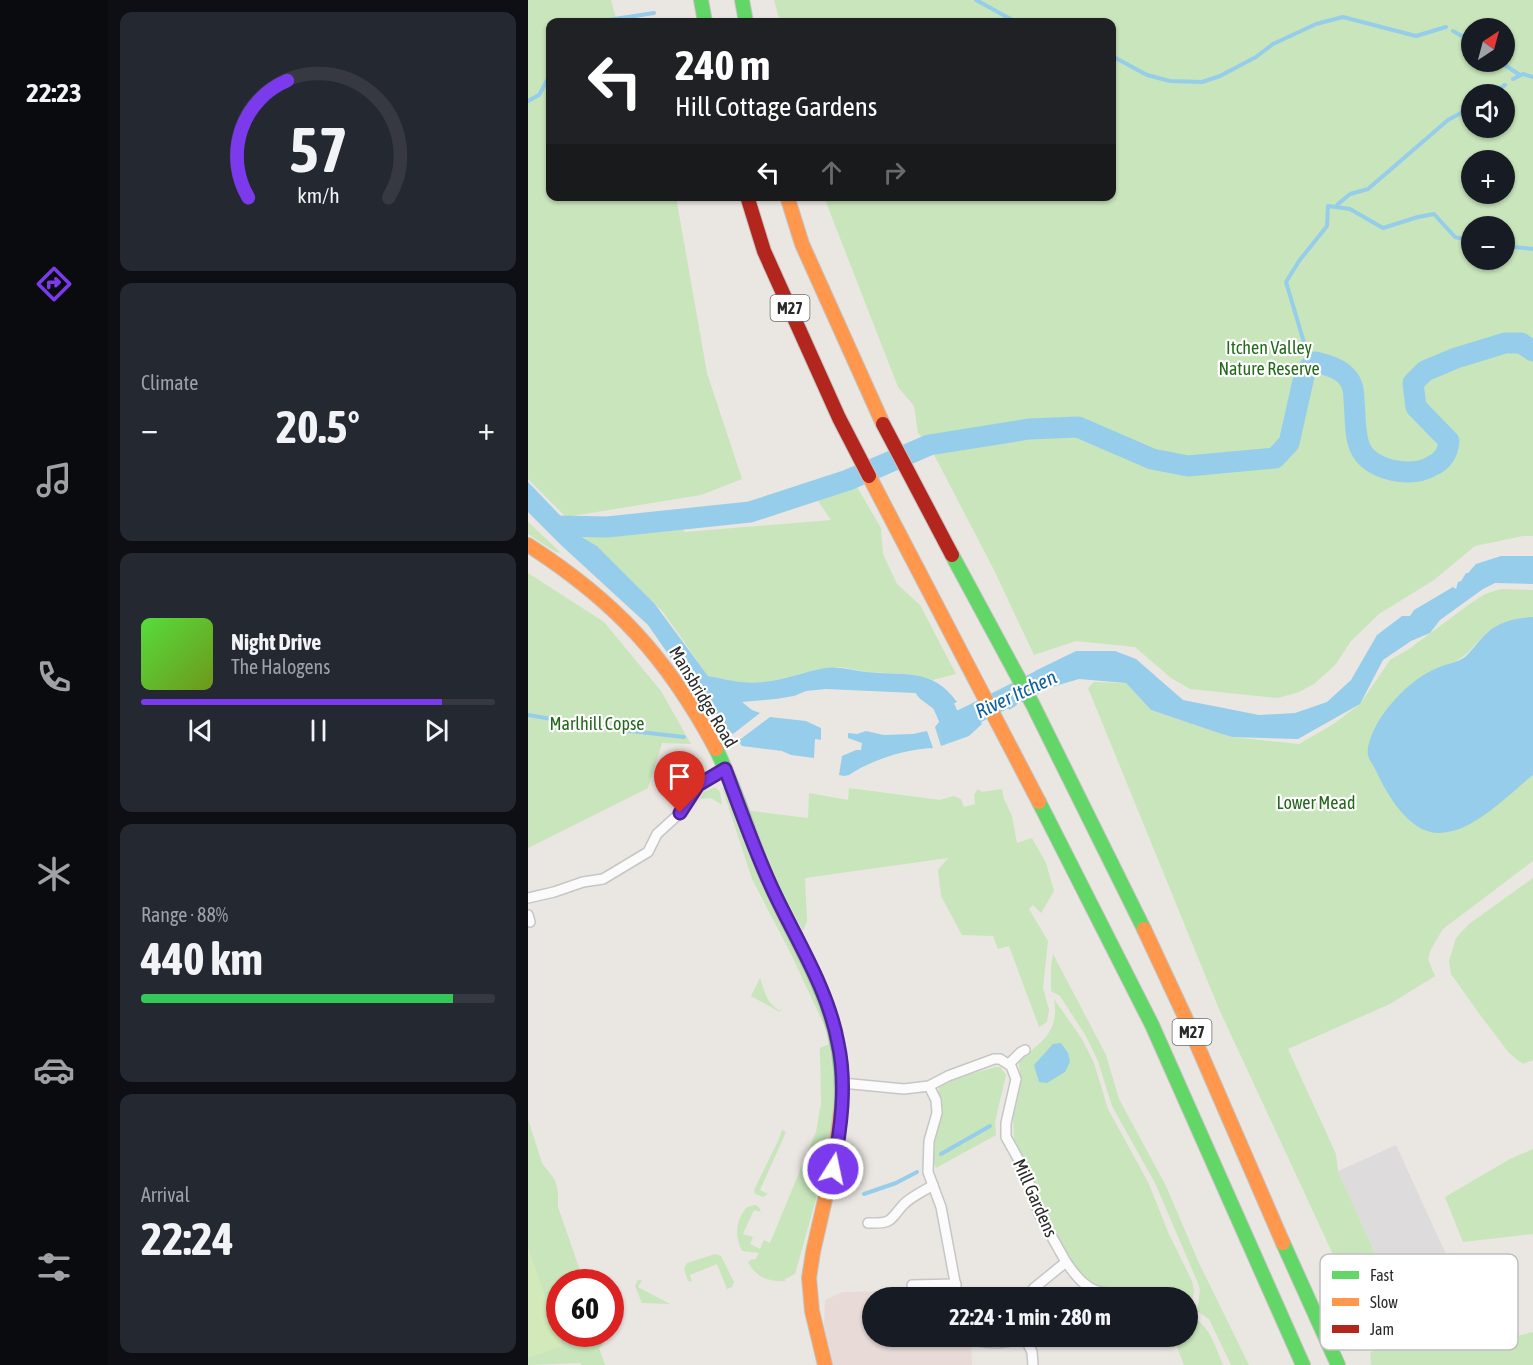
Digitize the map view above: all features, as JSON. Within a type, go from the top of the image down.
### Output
[{"type":"main road","points":[[701,0],[704,18]]},
{"type":"main road","points":[[742,0],[745,18]]},
{"type":"main road","name":"M27","points":[[749,201],[764,251],[839,417],[878,496],[1083,886],[1152,1025],[1303,1365]]},
{"type":"main road","name":"M27","points":[[789,201],[802,243],[872,401],[911,479],[1033,705],[1116,870],[1185,1017],[1320,1326]]},
{"type":"main road","name":"Mansbridge Road","points":[[528,545],[580,580],[606,601],[651,648],[684,694],[725,769],[771,888],[818,982],[826,1003],[838,1041],[842,1083],[840,1134],[808,1279],[814,1323],[825,1365]]},
{"type":"main road","name":"M27","points":[[1331,1350],[1338,1365]]},
{"type":"street","points":[[528,898],[583,882],[603,879],[648,852],[657,834],[680,813],[698,785],[725,769]]},
{"type":"street","points":[[842,1083],[904,1089],[929,1086],[948,1076],[994,1059],[1000,1059],[1009,1064],[1025,1050]]},
{"type":"street","name":"Mill Gardens","points":[[1009,1064],[1016,1079],[1006,1123],[1006,1137],[1026,1173],[1039,1214],[1066,1262],[1087,1287]]},
{"type":"street","points":[[929,1086],[936,1100],[937,1113],[928,1141],[928,1172],[941,1207],[956,1287]]},
{"type":"street","points":[[868,1223],[882,1224],[892,1220],[905,1203],[933,1185]]},
{"type":"street","points":[[1035,1287],[1066,1262]]},
{"type":"street","points":[[912,1285],[956,1284]]},
{"type":"street","points":[[1029,1347],[1032,1352],[1033,1365]]},
{"type":"shaded area","points":[[1396,1145],[1445,1252],[1440,1254],[1375,1254],[1338,1171]]},
{"type":"shaded area","points":[[843,1292],[862,1292],[862,1347],[971,1347],[972,1365],[832,1365],[824,1325],[825,1300]]},
{"type":"green space","points":[[528,0],[611,0],[616,18],[546,18],[546,201],[677,201],[707,373],[742,479],[701,495],[566,517],[528,479]]},
{"type":"green space","name":"Itchen Valley Nature Reserve","points":[[774,0],[1533,0],[1533,536],[1475,546],[1434,580],[1379,614],[1351,641],[1336,664],[1314,684],[1299,692],[1278,698],[1190,689],[1171,678],[1135,647],[1076,641],[1034,655],[994,570],[929,445],[918,433],[914,406],[898,387],[826,201],[1116,201],[1116,18],[779,18]]},
{"type":"green space","points":[[857,487],[881,528],[883,554],[897,584],[920,605],[956,674],[933,680],[909,674],[868,672],[841,667],[762,683],[745,683],[708,676],[663,612],[597,546],[580,536],[580,534],[593,535],[682,523],[684,532],[831,520],[816,498]]},
{"type":"green space","points":[[528,522],[561,553],[528,534]]},
{"type":"green space","name":"Marlhill Copse","points":[[528,573],[604,622],[661,691],[691,744],[662,743],[648,788],[528,848]]},
{"type":"green space","name":"Lower Mead","points":[[1501,589],[1533,590],[1533,617],[1509,621],[1487,633],[1454,662],[1368,754],[1390,796],[1400,809],[1423,828],[1437,832],[1459,829],[1533,775],[1533,861],[1443,929],[1428,959],[1435,976],[1390,1004],[1288,1049],[1336,1154],[1338,1171],[1375,1254],[1333,1254],[1219,1009],[1088,688],[1094,682],[1126,683],[1151,710],[1232,737],[1299,744],[1332,725],[1360,704],[1390,660],[1409,649],[1485,594]]},
{"type":"green space","points":[[722,787],[727,791],[815,984],[832,1042],[791,954],[752,879]]},
{"type":"green space","points":[[712,788],[720,792],[722,805],[711,798],[700,799]]},
{"type":"green space","points":[[849,788],[940,800],[954,796],[961,799],[964,807],[975,804],[974,795],[978,789],[982,792],[1002,789],[1012,816],[1017,843],[1032,838],[1046,863],[1054,891],[1041,913],[1033,905],[1029,909],[1048,941],[1043,988],[1049,1010],[1047,1022],[1039,1027],[1009,946],[998,949],[993,936],[962,935],[941,896],[938,870],[948,858],[805,878],[807,921],[803,931],[778,885],[745,810],[808,818],[809,793],[848,800]]},
{"type":"green space","points":[[1533,878],[1533,1060],[1523,1064],[1509,1053],[1478,1012],[1451,974],[1449,961],[1456,938],[1469,924]]},
{"type":"green space","points":[[1053,954],[1106,1055],[1119,1099],[1166,1186],[1198,1261],[1249,1365],[1231,1365],[1209,1319],[1198,1312],[1200,1290],[1198,1283],[1155,1183],[1112,1106],[1098,1061],[1086,1036],[1060,996],[1051,991]]},
{"type":"green space","points":[[760,978],[771,1004],[780,1011],[785,1005],[780,1012],[751,996]]},
{"type":"green space","points":[[1054,999],[1082,1039],[1094,1063],[1108,1109],[1149,1184],[1193,1287],[1097,1287],[1087,1281],[1071,1261],[1043,1212],[1034,1179],[1014,1140],[1013,1116],[1021,1080],[1020,1061],[1044,1039],[1052,1028]]},
{"type":"green space","points":[[829,1044],[834,1083],[833,1130],[827,1160],[795,1274],[785,1281],[768,1280],[755,1272],[748,1262],[755,1260],[759,1253],[742,1251],[737,1234],[738,1222],[747,1207],[755,1205],[759,1207],[761,1212],[754,1210],[743,1234],[753,1237],[750,1244],[760,1249],[764,1240],[770,1243],[816,1132],[821,1103],[820,1048]]},
{"type":"green space","points":[[1000,1067],[1006,1075],[995,1122],[996,1135],[936,1168],[933,1146],[941,1111],[938,1093],[942,1083]]},
{"type":"green space","points":[[528,1119],[542,1163],[555,1180],[558,1207],[579,1269],[546,1269],[546,1347],[600,1347],[605,1365],[581,1365],[581,1363],[528,1365]]},
{"type":"green space","points":[[782,1130],[786,1132],[760,1190],[768,1194],[763,1197],[755,1194],[754,1190]]},
{"type":"green space","points":[[1533,1149],[1533,1234],[1463,1242],[1445,1197],[1510,1159]]},
{"type":"green space","points":[[528,1247],[546,1298],[546,1347],[560,1347],[528,1358]]},
{"type":"green space","points":[[715,1254],[721,1256],[734,1282],[732,1287],[727,1289],[717,1264],[690,1275],[692,1282],[688,1281],[684,1269],[687,1263]]},
{"type":"green space","points":[[638,1280],[642,1280],[638,1287],[670,1304],[642,1303],[635,1286]]},
{"type":"green space","points":[[1198,1322],[1206,1329],[1223,1365],[1184,1365],[1177,1347],[1198,1347]]},
{"type":"green space","points":[[1533,1332],[1533,1365],[1371,1365],[1370,1353],[1373,1350],[1518,1350],[1518,1336]]},
{"type":"water","points":[[528,482],[580,536],[597,546],[654,603],[708,676],[756,683],[830,668],[916,675],[937,683],[957,702],[939,711],[926,698],[915,693],[826,689],[806,691],[794,696],[742,702],[760,713],[733,734],[712,717],[648,625],[528,512]]},
{"type":"water","points":[[1501,556],[1533,556],[1533,584],[1495,583],[1483,589],[1440,620],[1430,633],[1411,641],[1383,660],[1360,704],[1298,739],[1232,737],[1219,733],[1151,710],[1126,683],[1079,679],[1045,689],[1035,671],[1076,651],[1115,651],[1136,659],[1183,700],[1259,715],[1295,713],[1327,702],[1351,680],[1377,635],[1402,616],[1410,616],[1414,610],[1453,587],[1456,589],[1458,582],[1476,564]]},
{"type":"water","points":[[1533,617],[1533,775],[1489,812],[1464,827],[1451,832],[1438,833],[1417,826],[1400,810],[1386,790],[1369,757],[1369,745],[1378,722],[1407,687],[1421,677],[1465,657],[1484,636],[1502,623]]},
{"type":"water","points":[[1007,687],[1017,705],[1009,710],[999,691]]},
{"type":"water","points":[[973,706],[982,724],[969,736],[941,746],[935,727],[944,716],[958,710],[963,713],[964,709]]},
{"type":"water","points":[[770,717],[806,721],[821,728],[821,740],[815,739],[814,758],[742,746],[738,741]]},
{"type":"water","points":[[866,731],[884,735],[927,731],[933,748],[889,756],[849,775],[839,775],[842,756],[861,750],[862,743],[848,738],[848,733],[857,734]]},
{"type":"water","points":[[1061,1043],[1068,1053],[1070,1062],[1065,1072],[1047,1083],[1039,1082],[1034,1065],[1053,1044]]},
{"type":"waterway","points":[[976,0],[1009,18]]},
{"type":"waterway","points":[[621,18],[654,13]]},
{"type":"waterway","points":[[1116,58],[1147,75],[1170,81],[1202,82],[1220,76],[1256,57],[1273,44],[1316,24],[1343,17],[1416,36],[1446,27]]},
{"type":"waterway","points":[[1453,31],[1461,36]]},
{"type":"waterway","points":[[1515,72],[1520,75]]},
{"type":"waterway","points":[[1513,79],[1523,74],[1533,77]]},
{"type":"waterway","points":[[528,101],[539,95],[546,82]]},
{"type":"waterway","points":[[1337,205],[1350,194],[1368,189],[1448,120],[1461,113]]},
{"type":"waterway","points":[[1311,366],[1286,282],[1299,261],[1327,226],[1328,206],[1350,209],[1383,228],[1434,214],[1455,237],[1461,238]]},
{"type":"waterway","points":[[1515,247],[1533,249]]},
{"type":"waterway","points":[[559,526],[607,527],[750,512],[848,480],[929,445],[1029,429],[1078,427],[1152,459],[1188,466],[1275,458],[1289,443],[1305,372],[1315,362],[1337,369],[1350,380],[1356,435],[1363,452],[1369,459],[1391,470],[1417,471],[1436,464],[1442,459],[1449,441],[1416,407],[1413,383],[1425,371],[1456,358],[1505,343],[1521,343],[1533,351]]},
{"type":"waterway","name":"River Itchen","points":[[926,690],[942,702],[952,725],[1047,677],[1067,671]]},
{"type":"waterway","points":[[528,715],[604,728],[684,737]]},
{"type":"waterway","points":[[941,1154],[990,1126]]},
{"type":"waterway","points":[[864,1194],[896,1183],[917,1172]]},
{"type":"traffic: fast","points":[[701,0],[704,18]]},
{"type":"traffic: fast","points":[[742,0],[745,18]]},
{"type":"traffic: fast","points":[[952,555],[1033,705],[1144,929]]},
{"type":"traffic: fast","points":[[716,749],[730,779],[765,873],[807,959],[830,1014],[841,1074],[841,1109]]},
{"type":"traffic: fast","points":[[1039,802],[1152,1025],[1303,1365]]},
{"type":"traffic: fast","points":[[1283,1243],[1320,1325]]},
{"type":"traffic: fast","points":[[1331,1350],[1338,1365]]},
{"type":"traffic: slow","points":[[789,201],[802,244],[883,424]]},
{"type":"traffic: slow","points":[[869,476],[1039,802]]},
{"type":"traffic: slow","points":[[528,545],[587,588],[636,634],[678,686],[716,749]]},
{"type":"traffic: slow","points":[[1144,929],[1185,1017],[1283,1243]]},
{"type":"traffic: slow","points":[[825,1365],[812,1311],[809,1278],[835,1156],[841,1109]]},
{"type":"traffic: jam","points":[[749,201],[764,251],[839,418],[869,476]]},
{"type":"traffic: jam","points":[[883,424],[952,555]]},
{"type":"route","points":[[680,813],[698,785],[725,769],[771,888],[818,982],[838,1041],[842,1083],[840,1134],[833,1169]]}]
